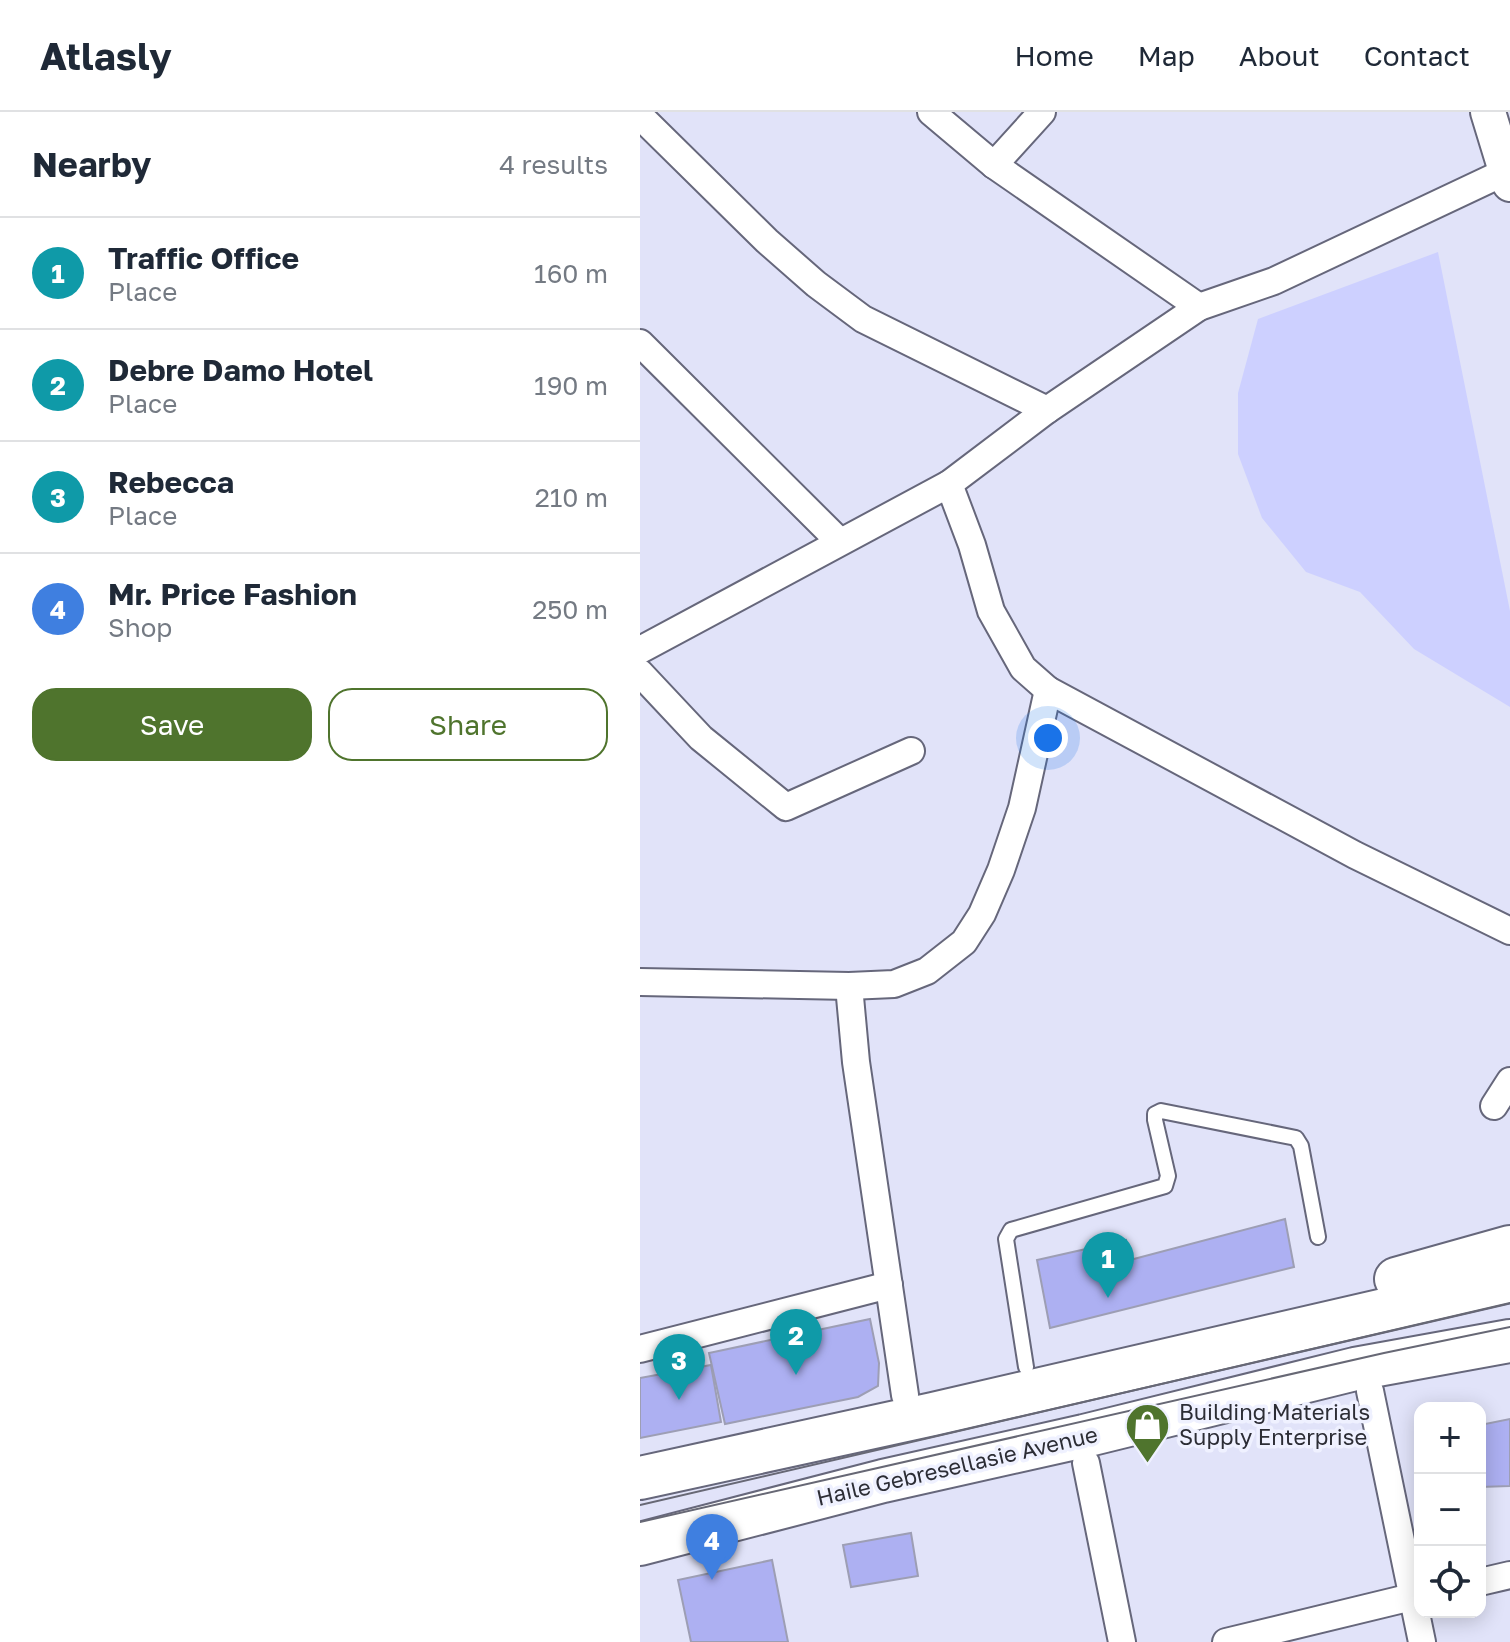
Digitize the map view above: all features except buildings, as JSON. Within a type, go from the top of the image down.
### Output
[{"type":"main road","points":[[738,1456],[793,1425],[905,1395],[1327,1297],[1510,1247]]},
{"type":"main road","points":[[640,1478],[1510,1281]]},
{"type":"main road","name":"Haile Gebresellasie Avenue","points":[[640,1544],[883,1481],[1084,1436],[1355,1369],[1510,1341]]},
{"type":"main road","points":[[703,1529],[817,1518],[1086,1463],[1370,1391],[1510,1369]]},
{"type":"street","points":[[931,112],[994,165],[1199,307]]},
{"type":"street","points":[[994,165],[1042,112]]},
{"type":"street","points":[[640,650],[949,484],[1047,410],[1199,307],[1274,281],[1508,178],[1488,112]]},
{"type":"street","points":[[640,116],[767,241],[816,284],[863,319],[1047,410]]},
{"type":"street","points":[[640,343],[839,541]]},
{"type":"street","points":[[949,484],[972,545],[991,611],[1023,668],[1048,690],[1355,855],[1510,931]]},
{"type":"street","points":[[640,673],[701,738],[786,807],[911,751]]},
{"type":"street","points":[[640,982],[849,986],[894,984],[927,971],[964,942],[982,914],[1001,870],[1022,808],[1048,690]]},
{"type":"street","points":[[849,986],[856,1062],[905,1395]]},
{"type":"street","points":[[1494,1106],[1510,1081]]},
{"type":"street","points":[[640,1349],[889,1285]]},
{"type":"street","points":[[1370,1391],[1414,1587]]},
{"type":"street","points":[[1086,1463],[1122,1642]]},
{"type":"street","points":[[1486,1581],[1510,1575]]},
{"type":"street","points":[[1226,1642],[1414,1596]]},
{"type":"street","points":[[1419,1618],[1422,1642]]},
{"type":"lane","points":[[1026,1367],[1006,1239],[1011,1230],[1165,1186],[1168,1176],[1155,1120],[1155,1114],[1161,1111],[1296,1138],[1301,1146],[1318,1237]]},
{"type":"shaded area","points":[[1438,252],[1510,611],[1510,707],[1414,649],[1360,592],[1306,572],[1262,518],[1238,454],[1238,393],[1258,319]]},
{"type":"tram line","points":[[640,1505],[1510,1303]]},
{"type":"tram line","points":[[640,1522],[1510,1327]]},
{"type":"place","name":"Traffic Office","points":[[1108,1298]]},
{"type":"place","name":"Debre Damo Hotel","points":[[796,1375]]},
{"type":"place","name":"Rebecca","points":[[679,1400]]},
{"type":"place","name":"Building Materials Supply Enterprise","points":[[1148,1464]]},
{"type":"place","name":"Mr. Price Fashion","points":[[712,1580]]}]
